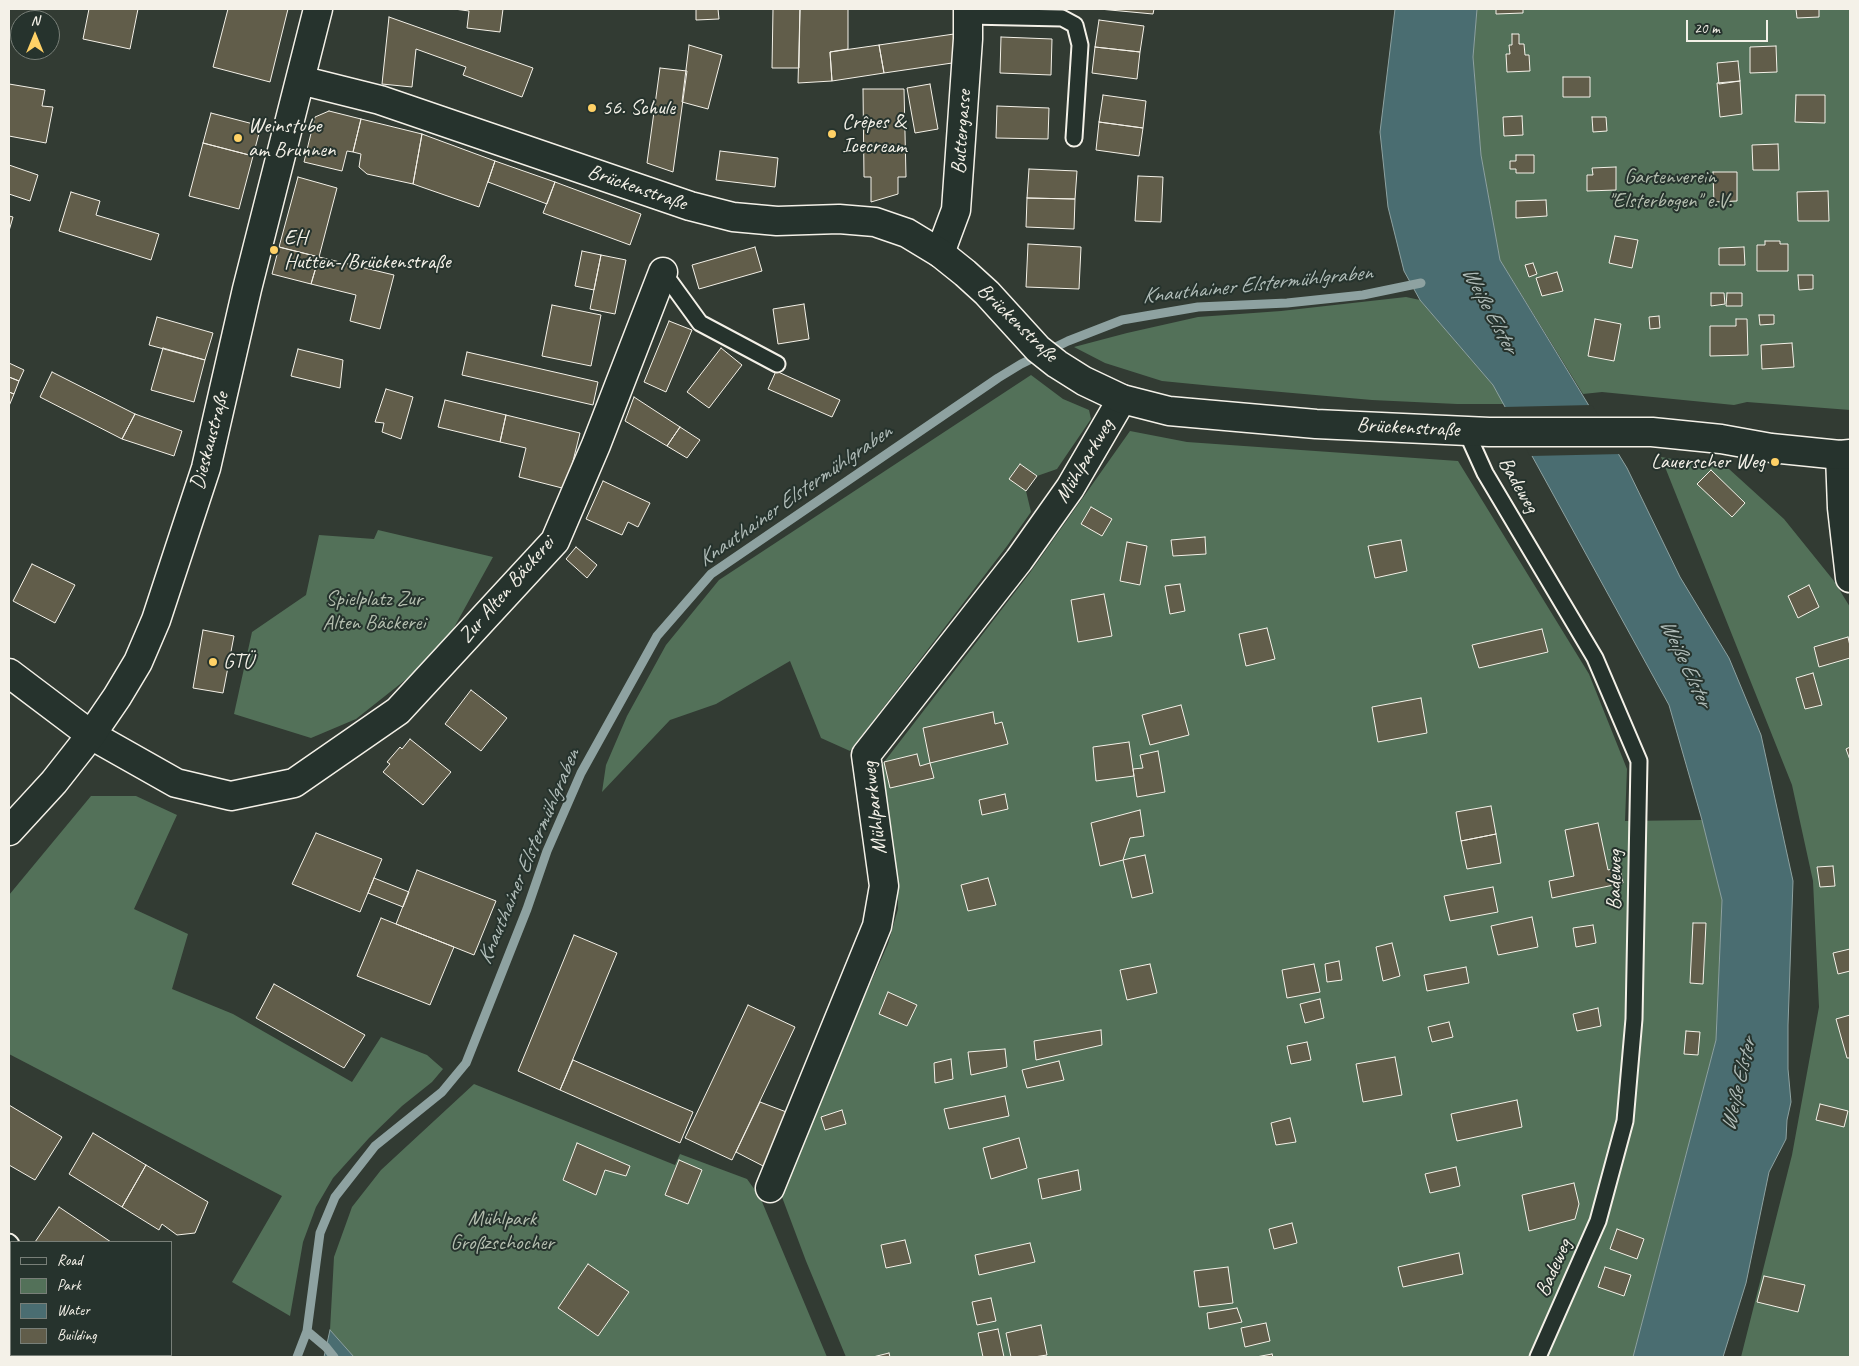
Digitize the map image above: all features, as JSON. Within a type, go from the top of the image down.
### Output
[{"type":"main road","name":"Dieskaustraße","points":[[9,831],[42,796],[91,735],[118,697],[138,662],[156,620],[206,468],[247,289],[278,170],[286,128],[318,9]]},
{"type":"main road","name":"Buttergasse","points":[[940,253],[956,210],[968,39],[968,12]]},
{"type":"main road","name":"Brückenstraße","points":[[300,80],[380,100],[698,208],[733,217],[777,222],[839,219],[875,222],[907,233],[940,253],[987,294],[1038,349],[1056,364],[1084,382],[1122,399],[1170,411],[1316,424],[1478,432],[1652,432],[1721,439],[1772,448],[1845,455]]},
{"type":"main road","name":"Zur Alten Bäckerei","points":[[9,673],[91,735],[176,782],[231,796],[294,782],[398,710],[554,540],[596,445],[663,272]]},
{"type":"main road","name":"Mühlparkweg","points":[[770,1188],[877,926],[884,886],[866,754],[1020,560],[1070,488],[1122,399]]},
{"type":"main road","points":[[1845,455],[1842,508],[1850,578]]},
{"type":"lane","points":[[968,12],[1062,18],[1075,25],[1080,46],[1074,138]]},
{"type":"lane","name":"Zur Alten Bäckerei","points":[[663,272],[700,323],[777,364]]},
{"type":"lane","name":"Badeweg","points":[[1478,432],[1485,473],[1595,658],[1639,760],[1634,1019],[1626,1121],[1598,1221],[1538,1357]]},
{"type":"green space","name":"Gartenverein \"Elsterbogen\" e.V.","points":[[1477,9],[1850,9],[1850,410],[1747,402],[1734,405],[1602,392],[1583,394],[1500,260],[1481,155],[1473,57]]},
{"type":"green space","points":[[1406,297],[1420,300],[1493,385],[1505,404],[1372,400],[1162,381],[1105,363],[1074,347],[1198,317],[1281,311]]},
{"type":"green space","points":[[1031,375],[1063,399],[1089,410],[1091,419],[1057,469],[1037,476],[1020,464],[1010,479],[1026,491],[1031,512],[850,751],[821,738],[790,661],[716,704],[670,720],[602,792],[606,765],[627,716],[666,645],[719,580]]},
{"type":"green space","points":[[1130,431],[1187,442],[1458,461],[1589,674],[1627,769],[1625,821],[1702,820],[1722,900],[1716,1040],[1633,1357],[846,1357],[806,1261],[779,1189],[888,944],[898,909],[898,886],[881,766],[1029,574]]},
{"type":"green space","points":[[1661,457],[1729,469],[1784,519],[1834,581],[1850,607],[1850,1357],[1741,1357],[1792,1155],[1819,1007],[1813,881],[1792,785]]},
{"type":"green space","name":"Spielplatz Zur Alten Bäckerei","points":[[378,530],[493,557],[451,633],[409,677],[356,719],[311,738],[234,714],[252,632],[306,595],[319,535],[374,539]]},
{"type":"green space","points":[[91,796],[136,796],[177,815],[134,909],[188,934],[172,989],[233,1014],[352,1082],[381,1037],[427,1055],[443,1069],[432,1082],[402,1106],[369,1138],[333,1178],[316,1207],[303,1242],[290,1316],[232,1282],[282,1196],[9,1054],[9,895]]},
{"type":"green space","name":"Mühlpark Großzschocher","points":[[474,1084],[675,1165],[680,1154],[747,1179],[760,1197],[827,1357],[354,1357],[330,1330],[334,1257],[352,1207],[381,1170]]},
{"type":"water","name":"Weiße Elster","points":[[1395,9],[1477,9],[1473,57],[1481,155],[1500,260],[1627,468],[1680,577],[1729,658],[1761,735],[1793,881],[1788,1025],[1788,1069],[1791,1102],[1787,1120],[1786,1139],[1769,1172],[1746,1283],[1723,1357],[1633,1357],[1716,1040],[1722,900],[1702,820],[1669,705],[1493,385],[1420,300],[1404,271],[1388,207],[1380,132]]},
{"type":"water","points":[[330,1330],[354,1357],[324,1357]]},
{"type":"pier","points":[[1592,405],[1622,454],[1530,456],[1503,407]]},
{"type":"building","points":[[89,9],[138,9],[130,49],[83,39]]},
{"type":"building","points":[[228,9],[288,9],[270,82],[213,67]]},
{"type":"building","points":[[454,9],[503,9],[500,32],[467,28],[469,11]]},
{"type":"building","points":[[696,9],[718,9],[719,19],[696,20]]},
{"type":"building","points":[[773,9],[800,9],[799,68],[772,68]]},
{"type":"building","points":[[800,9],[848,9],[848,49],[830,52],[832,81],[798,83]]},
{"type":"building","points":[[1099,9],[1154,9],[1153,14]]},
{"type":"building","points":[[1496,9],[1523,9],[1523,13],[1496,14]]},
{"type":"building","points":[[1796,9],[1819,9],[1819,17],[1797,18]]},
{"type":"building","points":[[389,17],[533,68],[522,97],[463,75],[466,67],[416,49],[412,87],[382,84]]},
{"type":"building","points":[[1099,20],[1144,26],[1140,52],[1095,47]]},
{"type":"building","points":[[954,34],[959,62],[884,73],[879,45]]},
{"type":"building","points":[[1512,34],[1519,34],[1519,44],[1524,44],[1525,55],[1529,55],[1530,71],[1507,72],[1506,54],[1510,54],[1509,45],[1512,45]]},
{"type":"building","points":[[1001,37],[1052,39],[1051,75],[1000,73]]},
{"type":"building","points":[[689,45],[722,55],[708,109],[682,102]]},
{"type":"building","points":[[879,45],[884,73],[832,81],[830,52]]},
{"type":"building","points":[[1776,46],[1777,72],[1750,73],[1750,47]]},
{"type":"building","points":[[1095,47],[1140,52],[1137,79],[1092,73]]},
{"type":"building","points":[[1738,61],[1740,81],[1719,84],[1717,63]]},
{"type":"building","points":[[660,68],[687,71],[673,172],[647,163]]},
{"type":"building","points":[[1563,77],[1590,77],[1590,97],[1563,97]]},
{"type":"building","points":[[1740,81],[1742,114],[1720,117],[1717,83]]},
{"type":"building","points":[[9,84],[45,90],[42,106],[53,107],[46,143],[9,136]]},
{"type":"building","points":[[930,84],[938,129],[915,133],[907,88]]},
{"type":"building","points":[[863,89],[904,89],[906,177],[898,177],[898,194],[871,202],[871,177],[864,177]]},
{"type":"building","points":[[1103,95],[1146,101],[1143,128],[1099,122]]},
{"type":"building","points":[[1796,95],[1825,95],[1825,123],[1795,122]]},
{"type":"building","points":[[997,106],[1049,108],[1048,139],[996,138]]},
{"type":"building","points":[[329,111],[361,119],[353,152],[347,151],[342,171],[304,162],[315,117]]},
{"type":"building","points":[[211,113],[261,126],[253,156],[203,143]]},
{"type":"building","points":[[1522,116],[1523,135],[1504,136],[1503,117]]},
{"type":"building","points":[[1592,117],[1606,117],[1607,131],[1593,132]]},
{"type":"building","points":[[361,119],[422,134],[413,184],[367,174],[359,167],[361,154],[353,152]]},
{"type":"building","points":[[1099,122],[1143,128],[1139,156],[1096,150]]},
{"type":"building","points":[[422,134],[495,161],[479,207],[413,184]]},
{"type":"building","points":[[203,143],[253,156],[239,209],[189,196]]},
{"type":"building","points":[[1778,144],[1779,170],[1753,170],[1752,145]]},
{"type":"building","points":[[720,151],[778,158],[775,187],[716,180]]},
{"type":"building","points":[[1516,155],[1534,155],[1534,173],[1516,173],[1516,169],[1510,169],[1510,161],[1516,161]]},
{"type":"building","points":[[495,161],[555,182],[547,204],[488,182]]},
{"type":"building","points":[[9,165],[38,175],[30,201],[9,194]]},
{"type":"building","points":[[1616,167],[1616,190],[1587,191],[1587,175],[1593,175],[1592,168]]},
{"type":"building","points":[[1029,169],[1077,171],[1075,199],[1027,198]]},
{"type":"building","points":[[1713,172],[1737,172],[1737,201],[1714,202]]},
{"type":"building","points":[[1138,176],[1163,177],[1161,222],[1135,221]]},
{"type":"building","points":[[298,177],[337,188],[319,257],[279,247]]},
{"type":"building","points":[[555,182],[641,214],[630,245],[543,213]]},
{"type":"building","points":[[1828,191],[1829,221],[1798,221],[1797,192]]},
{"type":"building","points":[[71,192],[100,201],[96,215],[159,234],[151,260],[59,231]]},
{"type":"building","points":[[1027,198],[1075,199],[1074,229],[1026,227]]},
{"type":"building","points":[[1546,200],[1547,216],[1516,218],[1516,201]]},
{"type":"building","points":[[9,216],[13,217],[9,231]]},
{"type":"building","points":[[1615,236],[1638,240],[1632,268],[1609,263]]},
{"type":"building","points":[[1765,241],[1780,241],[1780,244],[1788,244],[1788,271],[1757,271],[1757,245],[1765,245]]},
{"type":"building","points":[[1028,244],[1081,247],[1079,289],[1026,287]]},
{"type":"building","points":[[279,247],[319,257],[311,284],[272,274]]},
{"type":"building","points":[[755,247],[762,271],[699,289],[692,265]]},
{"type":"building","points":[[1744,247],[1745,265],[1719,265],[1719,248]]},
{"type":"building","points":[[582,251],[601,255],[594,290],[575,286]]},
{"type":"building","points":[[601,255],[626,260],[615,314],[590,309]]},
{"type":"building","points":[[319,257],[394,275],[380,329],[350,321],[356,295],[311,284]]},
{"type":"building","points":[[1533,263],[1537,274],[1529,277],[1525,265]]},
{"type":"building","points":[[1557,272],[1563,291],[1542,296],[1536,278]]},
{"type":"building","points":[[1798,275],[1813,275],[1813,289],[1799,290]]},
{"type":"building","points":[[1711,293],[1724,293],[1725,304],[1711,306]]},
{"type":"building","points":[[1727,293],[1742,293],[1742,306],[1726,306]]},
{"type":"building","points":[[804,304],[809,339],[778,344],[773,309]]},
{"type":"building","points":[[552,305],[601,315],[591,366],[542,356]]},
{"type":"building","points":[[1759,315],[1774,315],[1774,324],[1760,325]]},
{"type":"building","points":[[1659,316],[1660,328],[1650,329],[1649,317]]},
{"type":"building","points":[[157,317],[213,333],[205,360],[149,345]]},
{"type":"building","points":[[1595,319],[1621,324],[1614,361],[1588,356]]},
{"type":"building","points":[[1736,319],[1747,319],[1748,355],[1710,356],[1710,326],[1736,326]]},
{"type":"building","points":[[669,321],[692,330],[666,392],[644,382]]},
{"type":"building","points":[[1792,343],[1794,367],[1762,369],[1761,345]]},
{"type":"building","points":[[163,348],[205,360],[194,402],[151,390]]},
{"type":"building","points":[[721,348],[742,365],[709,408],[687,392]]},
{"type":"building","points":[[298,349],[343,360],[340,388],[291,376]]},
{"type":"building","points":[[467,352],[598,382],[593,405],[462,375]]},
{"type":"building","points":[[9,363],[24,370],[19,381],[9,377]]},
{"type":"building","points":[[776,371],[840,400],[832,417],[768,389]]},
{"type":"building","points":[[52,372],[135,414],[122,439],[40,397]]},
{"type":"building","points":[[9,377],[19,381],[14,394],[9,392]]},
{"type":"building","points":[[386,389],[413,397],[401,439],[382,432],[384,423],[375,422]]},
{"type":"building","points":[[9,392],[14,394],[9,406]]},
{"type":"building","points":[[634,397],[680,427],[667,446],[625,421]]},
{"type":"building","points":[[445,400],[506,415],[500,442],[438,427]]},
{"type":"building","points":[[135,414],[182,431],[174,456],[122,439]]},
{"type":"building","points":[[506,415],[580,433],[566,489],[519,477],[526,448],[500,442]]},
{"type":"building","points":[[680,427],[700,440],[687,458],[667,446]]},
{"type":"building","points":[[1020,464],[1037,476],[1026,491],[1009,479]]},
{"type":"building","points":[[1711,470],[1745,503],[1732,517],[1697,484]]},
{"type":"building","points":[[603,481],[650,503],[638,527],[628,522],[622,535],[586,519]]},
{"type":"building","points":[[1091,507],[1112,519],[1102,536],[1081,524]]},
{"type":"building","points":[[1205,537],[1206,554],[1173,556],[1171,540]]},
{"type":"building","points":[[1401,540],[1407,571],[1375,578],[1368,546]]},
{"type":"building","points":[[1127,542],[1147,546],[1140,585],[1120,581]]},
{"type":"building","points":[[576,547],[597,565],[587,578],[566,559]]},
{"type":"building","points":[[32,564],[75,585],[55,623],[13,601]]},
{"type":"building","points":[[1180,584],[1185,611],[1170,614],[1165,586]]},
{"type":"building","points":[[1809,585],[1819,607],[1798,618],[1788,596]]},
{"type":"building","points":[[1104,594],[1112,636],[1078,642],[1071,600]]},
{"type":"building","points":[[1267,628],[1275,659],[1246,666],[1239,634]]},
{"type":"building","points":[[1542,629],[1548,652],[1479,668],[1472,645]]},
{"type":"building","name":"GTÜ","points":[[203,630],[234,636],[223,693],[193,688]]},
{"type":"building","points":[[1848,637],[1850,658],[1819,667],[1814,647]]},
{"type":"building","points":[[1813,673],[1822,705],[1805,709],[1796,678]]},
{"type":"building","points":[[471,690],[507,718],[481,751],[445,724]]},
{"type":"building","points":[[1421,698],[1427,733],[1378,742],[1372,707]]},
{"type":"building","points":[[1181,705],[1189,735],[1150,745],[1142,715]]},
{"type":"building","points":[[993,712],[995,724],[1002,722],[1008,744],[930,763],[923,728]]},
{"type":"building","points":[[410,739],[451,772],[423,805],[383,772],[390,764],[387,762]]},
{"type":"building","points":[[1129,742],[1134,776],[1096,781],[1093,747]]},
{"type":"building","points":[[1850,747],[1850,760],[1846,749]]},
{"type":"building","points":[[1158,751],[1165,792],[1137,797],[1133,769],[1143,768],[1140,755]]},
{"type":"building","points":[[917,754],[920,766],[930,763],[934,778],[890,788],[884,762]]},
{"type":"building","points":[[1005,794],[1008,809],[982,815],[979,800]]},
{"type":"building","points":[[1491,806],[1496,834],[1461,841],[1456,812]]},
{"type":"building","points":[[1140,810],[1144,836],[1130,838],[1123,860],[1100,866],[1091,823]]},
{"type":"building","points":[[1598,823],[1608,870],[1620,867],[1623,883],[1552,898],[1549,881],[1574,876],[1565,830]]},
{"type":"building","points":[[316,833],[382,859],[360,912],[292,884]]},
{"type":"building","points":[[1496,834],[1501,863],[1467,869],[1461,841]]},
{"type":"building","points":[[1145,855],[1153,893],[1132,898],[1123,860]]},
{"type":"building","points":[[1833,866],[1835,886],[1820,887],[1817,867]]},
{"type":"building","points":[[417,870],[496,901],[474,955],[396,924]]},
{"type":"building","points":[[374,878],[409,892],[403,907],[368,893]]},
{"type":"building","points":[[988,878],[996,905],[968,911],[961,885]]},
{"type":"building","points":[[1493,887],[1498,912],[1450,921],[1444,896]]},
{"type":"building","points":[[1532,917],[1538,947],[1498,955],[1491,926]]},
{"type":"building","points":[[381,918],[454,947],[430,1005],[357,976]]},
{"type":"building","points":[[1693,923],[1706,923],[1703,984],[1690,983]]},
{"type":"building","points":[[1593,925],[1596,943],[1576,947],[1573,928]]},
{"type":"building","points":[[574,935],[617,953],[560,1090],[518,1071]]},
{"type":"building","points":[[1392,943],[1400,976],[1383,981],[1376,947]]},
{"type":"building","points":[[1850,949],[1850,971],[1838,974],[1833,953]]},
{"type":"building","points":[[1339,961],[1342,980],[1327,982],[1325,964]]},
{"type":"building","points":[[1150,964],[1157,993],[1127,1000],[1120,970]]},
{"type":"building","points":[[1314,964],[1320,992],[1287,998],[1282,970]]},
{"type":"building","points":[[1466,967],[1469,983],[1427,991],[1424,975]]},
{"type":"building","points":[[274,984],[365,1035],[344,1068],[256,1018]]},
{"type":"building","points":[[888,992],[917,1005],[907,1026],[879,1014]]},
{"type":"building","points":[[1320,999],[1324,1018],[1305,1023],[1300,1004]]},
{"type":"building","points":[[748,1005],[795,1027],[732,1160],[685,1138]]},
{"type":"building","points":[[1598,1008],[1601,1026],[1577,1031],[1573,1014]]},
{"type":"building","points":[[1850,1015],[1850,1058],[1847,1058],[1836,1019]]},
{"type":"building","points":[[1449,1022],[1453,1037],[1432,1042],[1428,1027]]},
{"type":"building","points":[[1101,1030],[1102,1045],[1036,1060],[1034,1041]]},
{"type":"building","points":[[1686,1031],[1700,1032],[1698,1055],[1684,1054]]},
{"type":"building","points":[[1307,1042],[1311,1060],[1291,1064],[1287,1046]]},
{"type":"building","points":[[1005,1049],[1007,1067],[971,1075],[968,1052]]},
{"type":"building","points":[[1395,1057],[1402,1095],[1363,1102],[1356,1064]]},
{"type":"building","points":[[951,1059],[953,1079],[935,1083],[934,1063]]},
{"type":"building","points":[[573,1060],[693,1112],[680,1143],[560,1090]]},
{"type":"building","points":[[1059,1061],[1064,1080],[1027,1088],[1022,1070]]},
{"type":"building","points":[[1005,1096],[1009,1116],[949,1129],[944,1109]]},
{"type":"building","points":[[1517,1100],[1522,1127],[1457,1141],[1451,1114]]},
{"type":"building","points":[[760,1102],[789,1113],[767,1168],[736,1152]]},
{"type":"building","points":[[1820,1104],[1848,1111],[1844,1127],[1816,1120]]},
{"type":"building","points":[[9,1105],[62,1137],[35,1180],[9,1165]]},
{"type":"building","points":[[842,1110],[846,1124],[825,1130],[821,1117]]},
{"type":"building","points":[[1290,1118],[1296,1142],[1276,1145],[1271,1123]]},
{"type":"building","points":[[93,1133],[146,1165],[122,1207],[69,1174]]},
{"type":"building","points":[[1019,1138],[1027,1168],[991,1179],[983,1148]]},
{"type":"building","points":[[577,1143],[630,1166],[626,1176],[605,1170],[596,1195],[563,1180]]},
{"type":"building","points":[[679,1160],[702,1170],[688,1204],[665,1195]]},
{"type":"building","points":[[146,1165],[208,1202],[195,1233],[177,1235],[162,1224],[159,1230],[122,1207]]},
{"type":"building","points":[[1456,1167],[1460,1186],[1430,1193],[1425,1174]]},
{"type":"building","points":[[1078,1170],[1081,1190],[1042,1199],[1038,1179]]},
{"type":"building","points":[[1574,1183],[1579,1204],[1575,1219],[1529,1231],[1522,1195]]},
{"type":"building","points":[[59,1207],[110,1241],[36,1241]]},
{"type":"building","points":[[1292,1223],[1297,1243],[1274,1249],[1269,1229]]},
{"type":"building","points":[[1617,1229],[1644,1239],[1637,1259],[1610,1249]]},
{"type":"building","points":[[905,1240],[911,1263],[886,1268],[881,1245]]},
{"type":"building","points":[[1030,1243],[1035,1262],[979,1275],[975,1255]]},
{"type":"building","points":[[1459,1253],[1463,1274],[1403,1287],[1398,1267]]},
{"type":"building","points":[[588,1264],[629,1292],[598,1336],[558,1308]]},
{"type":"building","points":[[1228,1267],[1233,1303],[1199,1307],[1194,1271]]},
{"type":"building","points":[[1605,1267],[1631,1275],[1624,1296],[1598,1287]]},
{"type":"building","points":[[1764,1276],[1805,1285],[1798,1312],[1757,1302]]},
{"type":"building","points":[[991,1298],[996,1321],[977,1325],[972,1302]]},
{"type":"building","points":[[1237,1308],[1242,1322],[1209,1329],[1207,1313]]},
{"type":"building","points":[[1266,1323],[1270,1341],[1245,1347],[1241,1328]]},
{"type":"building","points":[[1041,1325],[1047,1355],[1011,1357],[1006,1333]]},
{"type":"building","points":[[998,1329],[1004,1357],[983,1357],[978,1333]]},
{"type":"building","points":[[9,1340],[10,1356],[25,1357],[9,1357]]},
{"type":"building","points":[[889,1353],[890,1357],[873,1357]]},
{"type":"building","points":[[1272,1354],[1273,1357],[1256,1357]]},
{"type":"waterway","name":"Knauthainer Elstermühlgraben","points":[[297,1357],[307,1331],[320,1233],[335,1197],[375,1146],[442,1092],[466,1063],[527,909],[547,851],[581,773],[657,636],[711,574],[998,378],[1021,364],[1068,341],[1122,320],[1198,307],[1287,303],[1363,295],[1421,283]]},
{"type":"waterway","points":[[307,1331],[326,1347],[334,1357]]},
{"type":"place","name":"56. Schule","points":[[592,108]]},
{"type":"place","name":"Crêpes & Icecream","points":[[832,134]]},
{"type":"place","name":"Weinstube am Brunnen","points":[[238,138]]},
{"type":"place","name":"EH Hutten-/Brückenstraße","points":[[274,250]]},
{"type":"place","name":"Lauerscher Weg","points":[[1775,462]]},
{"type":"place","name":"GTÜ","points":[[213,662]]}]
